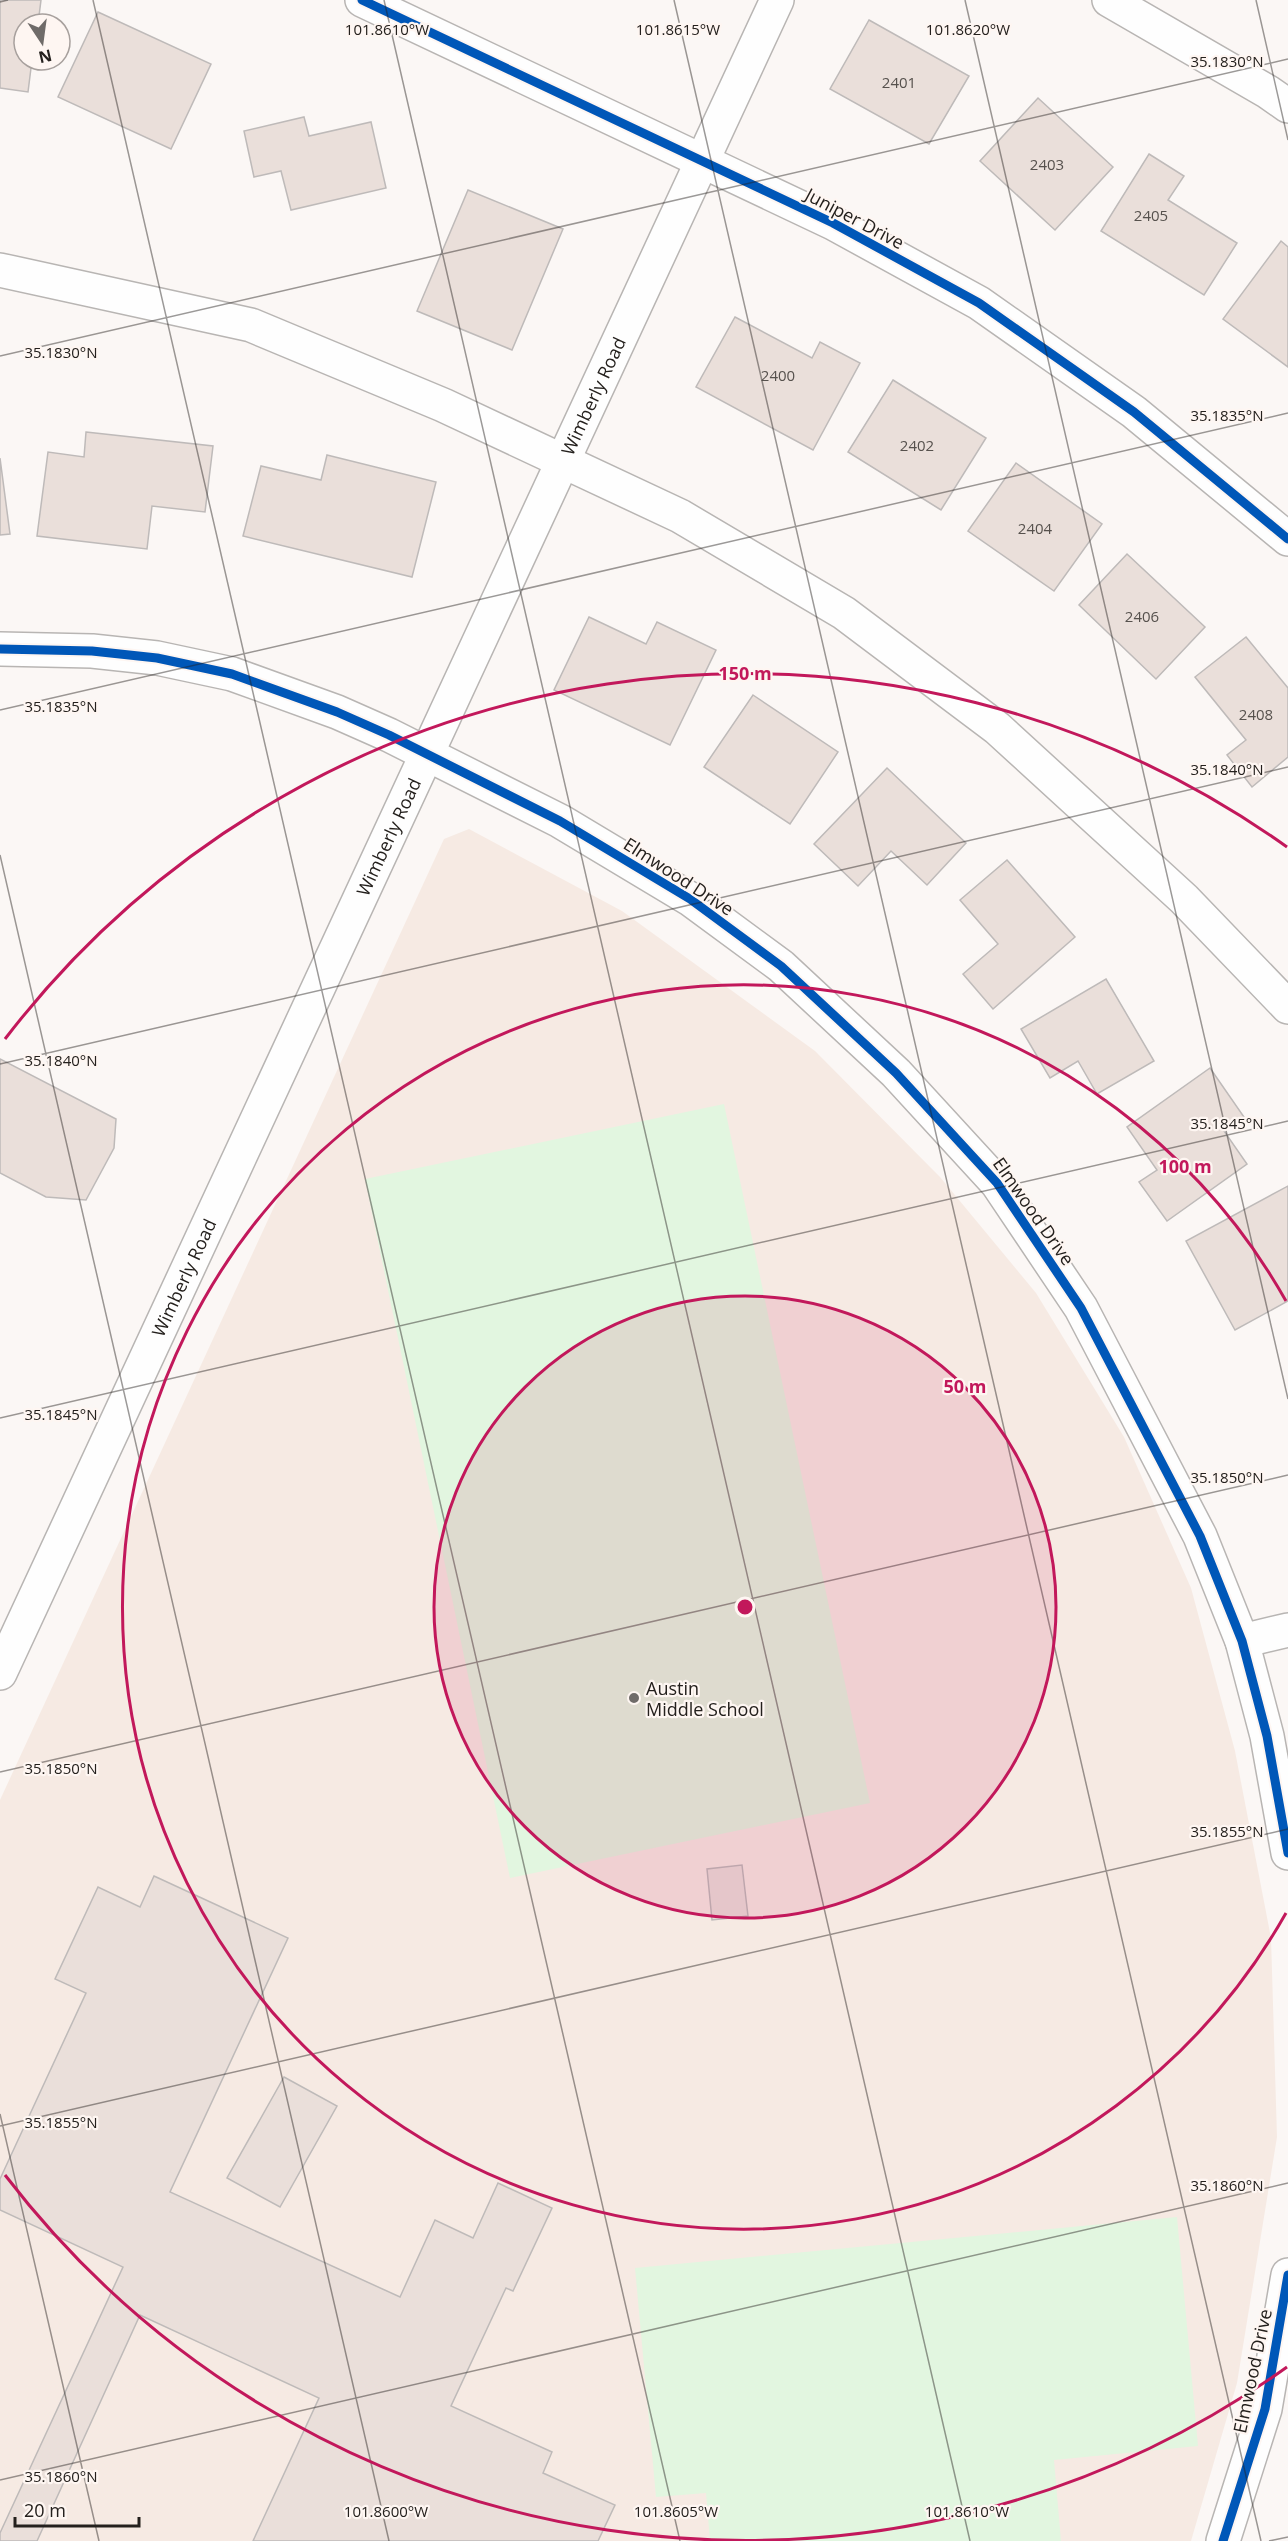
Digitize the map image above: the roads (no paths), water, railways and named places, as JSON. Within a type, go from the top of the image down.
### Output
[{"type":"main road","name":"Juniper Drive","points":[[362,0],[833,223],[979,303],[1134,412],[1288,539]]},
{"type":"main road","name":"Wimberly Road","points":[[0,1673],[777,0]]},
{"type":"main road","points":[[1109,0],[1268,92],[1288,106]]},
{"type":"main road","points":[[0,270],[251,325],[443,405],[680,516],[844,614],[997,728],[1184,899],[1288,1007]]},
{"type":"main road","name":"Elmwood Drive","points":[[0,650],[92,651],[157,658],[232,674],[337,712],[426,754],[560,821],[690,899],[781,966],[896,1073],[998,1183],[1081,1308],[1200,1536],[1242,1641],[1267,1736],[1288,1853]]},
{"type":"main road","points":[[1242,1641],[1288,1630]]},
{"type":"main road","name":"Elmwood Drive","points":[[1223,2541],[1265,2409],[1288,2275]]},
{"type":"place","name":"Austin Middle School","points":[[634,1698]]}]
